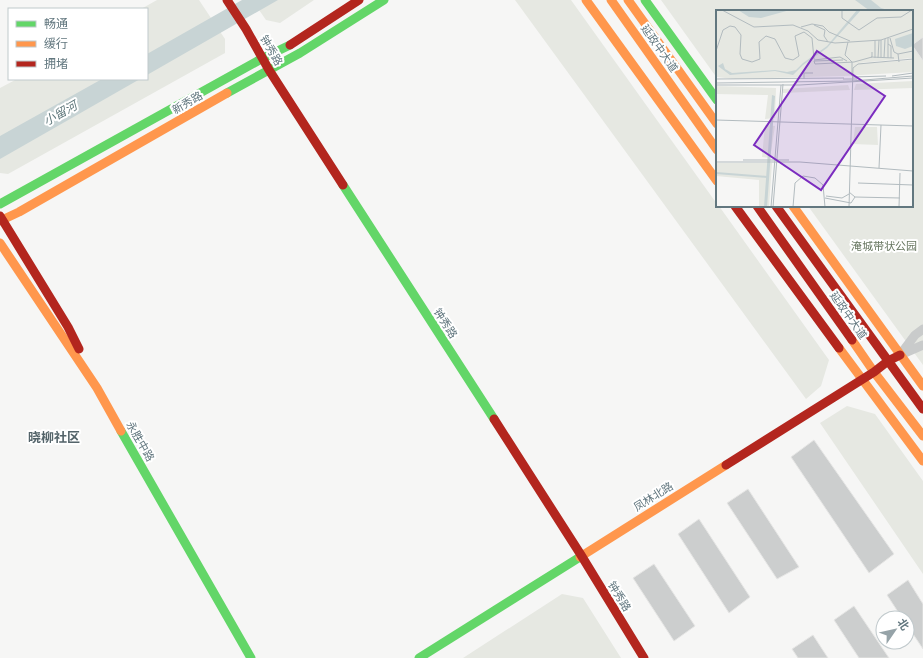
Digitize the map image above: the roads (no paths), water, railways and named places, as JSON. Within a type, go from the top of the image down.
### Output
[{"type":"street","name":"新秀路","points":[[0,204],[263,58],[294,44],[360,0]]},
{"type":"street","name":"新秀路","points":[[1,219],[19,212],[253,78],[300,53],[384,0]]},
{"type":"street","points":[[586,0],[716,180]]},
{"type":"street","name":"延政中大道","points":[[611,0],[716,149]]},
{"type":"street","name":"延政中大道","points":[[628,0],[716,123]]},
{"type":"street","points":[[646,0],[716,99]]},
{"type":"street","name":"钟秀路","points":[[228,1],[269,70],[644,658]]},
{"type":"street","points":[[736,207],[923,461]]},
{"type":"street","name":"延政中大道","points":[[758,207],[874,372],[923,436]]},
{"type":"street","name":"延政中大道","points":[[777,207],[923,409]]},
{"type":"street","points":[[794,207],[923,386]]},
{"type":"street","points":[[1,219],[68,326],[97,388]]},
{"type":"street","name":"永胜中路","points":[[0,243],[97,388],[251,658]]},
{"type":"street","points":[[900,355],[915,335],[923,330]]},
{"type":"street","points":[[900,355],[923,345]]},
{"type":"street","name":"凤林北路","points":[[419,658],[874,372],[888,361],[900,355]]},
{"type":"water","points":[[242,0],[278,0],[148,74],[148,53]]},
{"type":"water","points":[[855,0],[871,0],[881,8],[888,10],[869,10]]},
{"type":"water","name":"小留河","points":[[100,80],[138,80],[0,159],[0,136]]},
{"type":"district","name":"晓柳社区","points":[[54,437]]},
{"type":"park label","name":"淹城带状公园","points":[[884,245]]}]
